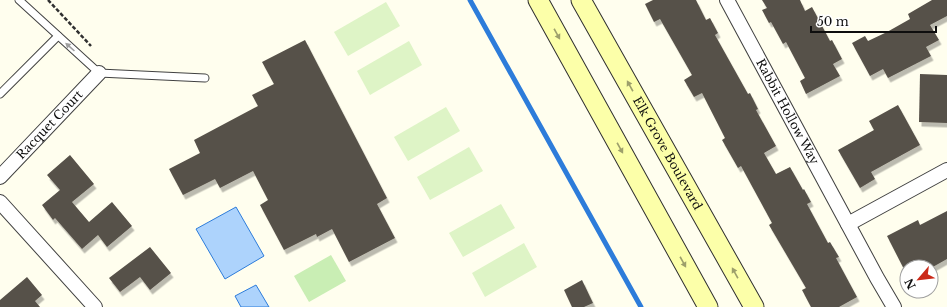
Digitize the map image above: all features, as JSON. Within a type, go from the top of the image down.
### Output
[{"type":"main road","points":[[538,0],[708,307]]},
{"type":"main road","name":"Elk Grove Boulevard","points":[[581,0],[754,307]]},
{"type":"street","name":"Rabbit Hollow Way","points":[[727,0],[894,307]]},
{"type":"street","name":"Racquet Court","points":[[0,177],[99,73]]},
{"type":"street","points":[[848,224],[947,170]]},
{"type":"street","points":[[0,202],[95,307]]},
{"type":"lane","points":[[19,0],[99,73],[205,78]]},
{"type":"lane","points":[[0,94],[58,36]]},
{"type":"path","points":[[48,0],[91,46]]},
{"type":"green space","points":[[386,2],[400,26],[348,56],[334,32]]},
{"type":"green space","points":[[409,41],[422,65],[370,95],[357,71]]},
{"type":"green space","points":[[446,107],[460,131],[408,161],[394,137]]},
{"type":"green space","points":[[469,147],[483,171],[430,200],[417,177]]},
{"type":"green space","points":[[501,204],[515,228],[463,257],[449,233]]},
{"type":"green space","points":[[524,243],[537,267],[485,297],[472,273]]},
{"type":"green space","points":[[331,255],[346,281],[309,302],[294,276]]},
{"type":"water","points":[[236,207],[264,256],[225,279],[196,229]]},
{"type":"water","points":[[256,285],[269,307],[241,307],[235,296]]},
{"type":"building","points":[[653,0],[696,0],[706,20],[710,18],[718,33],[715,35],[748,94],[750,93],[758,109],[756,110],[776,146],[764,153],[776,174],[790,167],[811,202],[807,204],[828,243],[830,242],[839,257],[836,258],[857,297],[839,307],[811,307],[802,290],[806,288],[769,225],[772,223],[741,166],[738,168],[722,140],[725,138],[702,93],[694,97],[684,80],[692,75],[660,19],[654,22],[645,4]]},
{"type":"building","points":[[762,0],[800,0],[805,11],[812,7],[830,41],[832,40],[842,59],[833,64],[840,76],[806,94],[800,81],[805,78],[786,42],[783,44],[771,22],[769,23],[762,10],[767,8]]},
{"type":"building","points":[[932,0],[947,0],[947,16],[930,25],[939,40],[926,47],[931,56],[888,78],[883,69],[870,76],[852,43],[865,36],[868,41],[887,32],[910,19],[908,14]]},
{"type":"building","points":[[305,40],[387,198],[377,204],[395,238],[349,262],[332,229],[317,237],[316,234],[284,250],[260,205],[268,200],[253,171],[220,188],[215,179],[183,195],[169,169],[200,153],[194,140],[258,106],[252,95],[274,84],[262,62]]},
{"type":"building","points":[[920,74],[947,75],[947,123],[919,122]]},
{"type":"building","points":[[898,105],[920,145],[871,172],[875,179],[860,188],[838,150],[874,130],[869,121]]},
{"type":"building","points":[[70,155],[94,184],[72,202],[89,222],[112,202],[132,226],[107,247],[98,235],[82,249],[55,218],[53,220],[42,205],[60,190],[47,175]]},
{"type":"building","points":[[947,211],[947,259],[939,264],[939,259],[899,259],[887,236],[918,220],[920,225]]},
{"type":"building","points":[[150,247],[171,273],[150,290],[140,277],[120,292],[109,278]]},
{"type":"building","points":[[27,277],[42,295],[35,301],[40,307],[0,307],[0,300]]},
{"type":"building","points":[[582,280],[593,303],[584,307],[572,307],[564,290]]},
{"type":"waterway","points":[[470,0],[641,307]]}]
